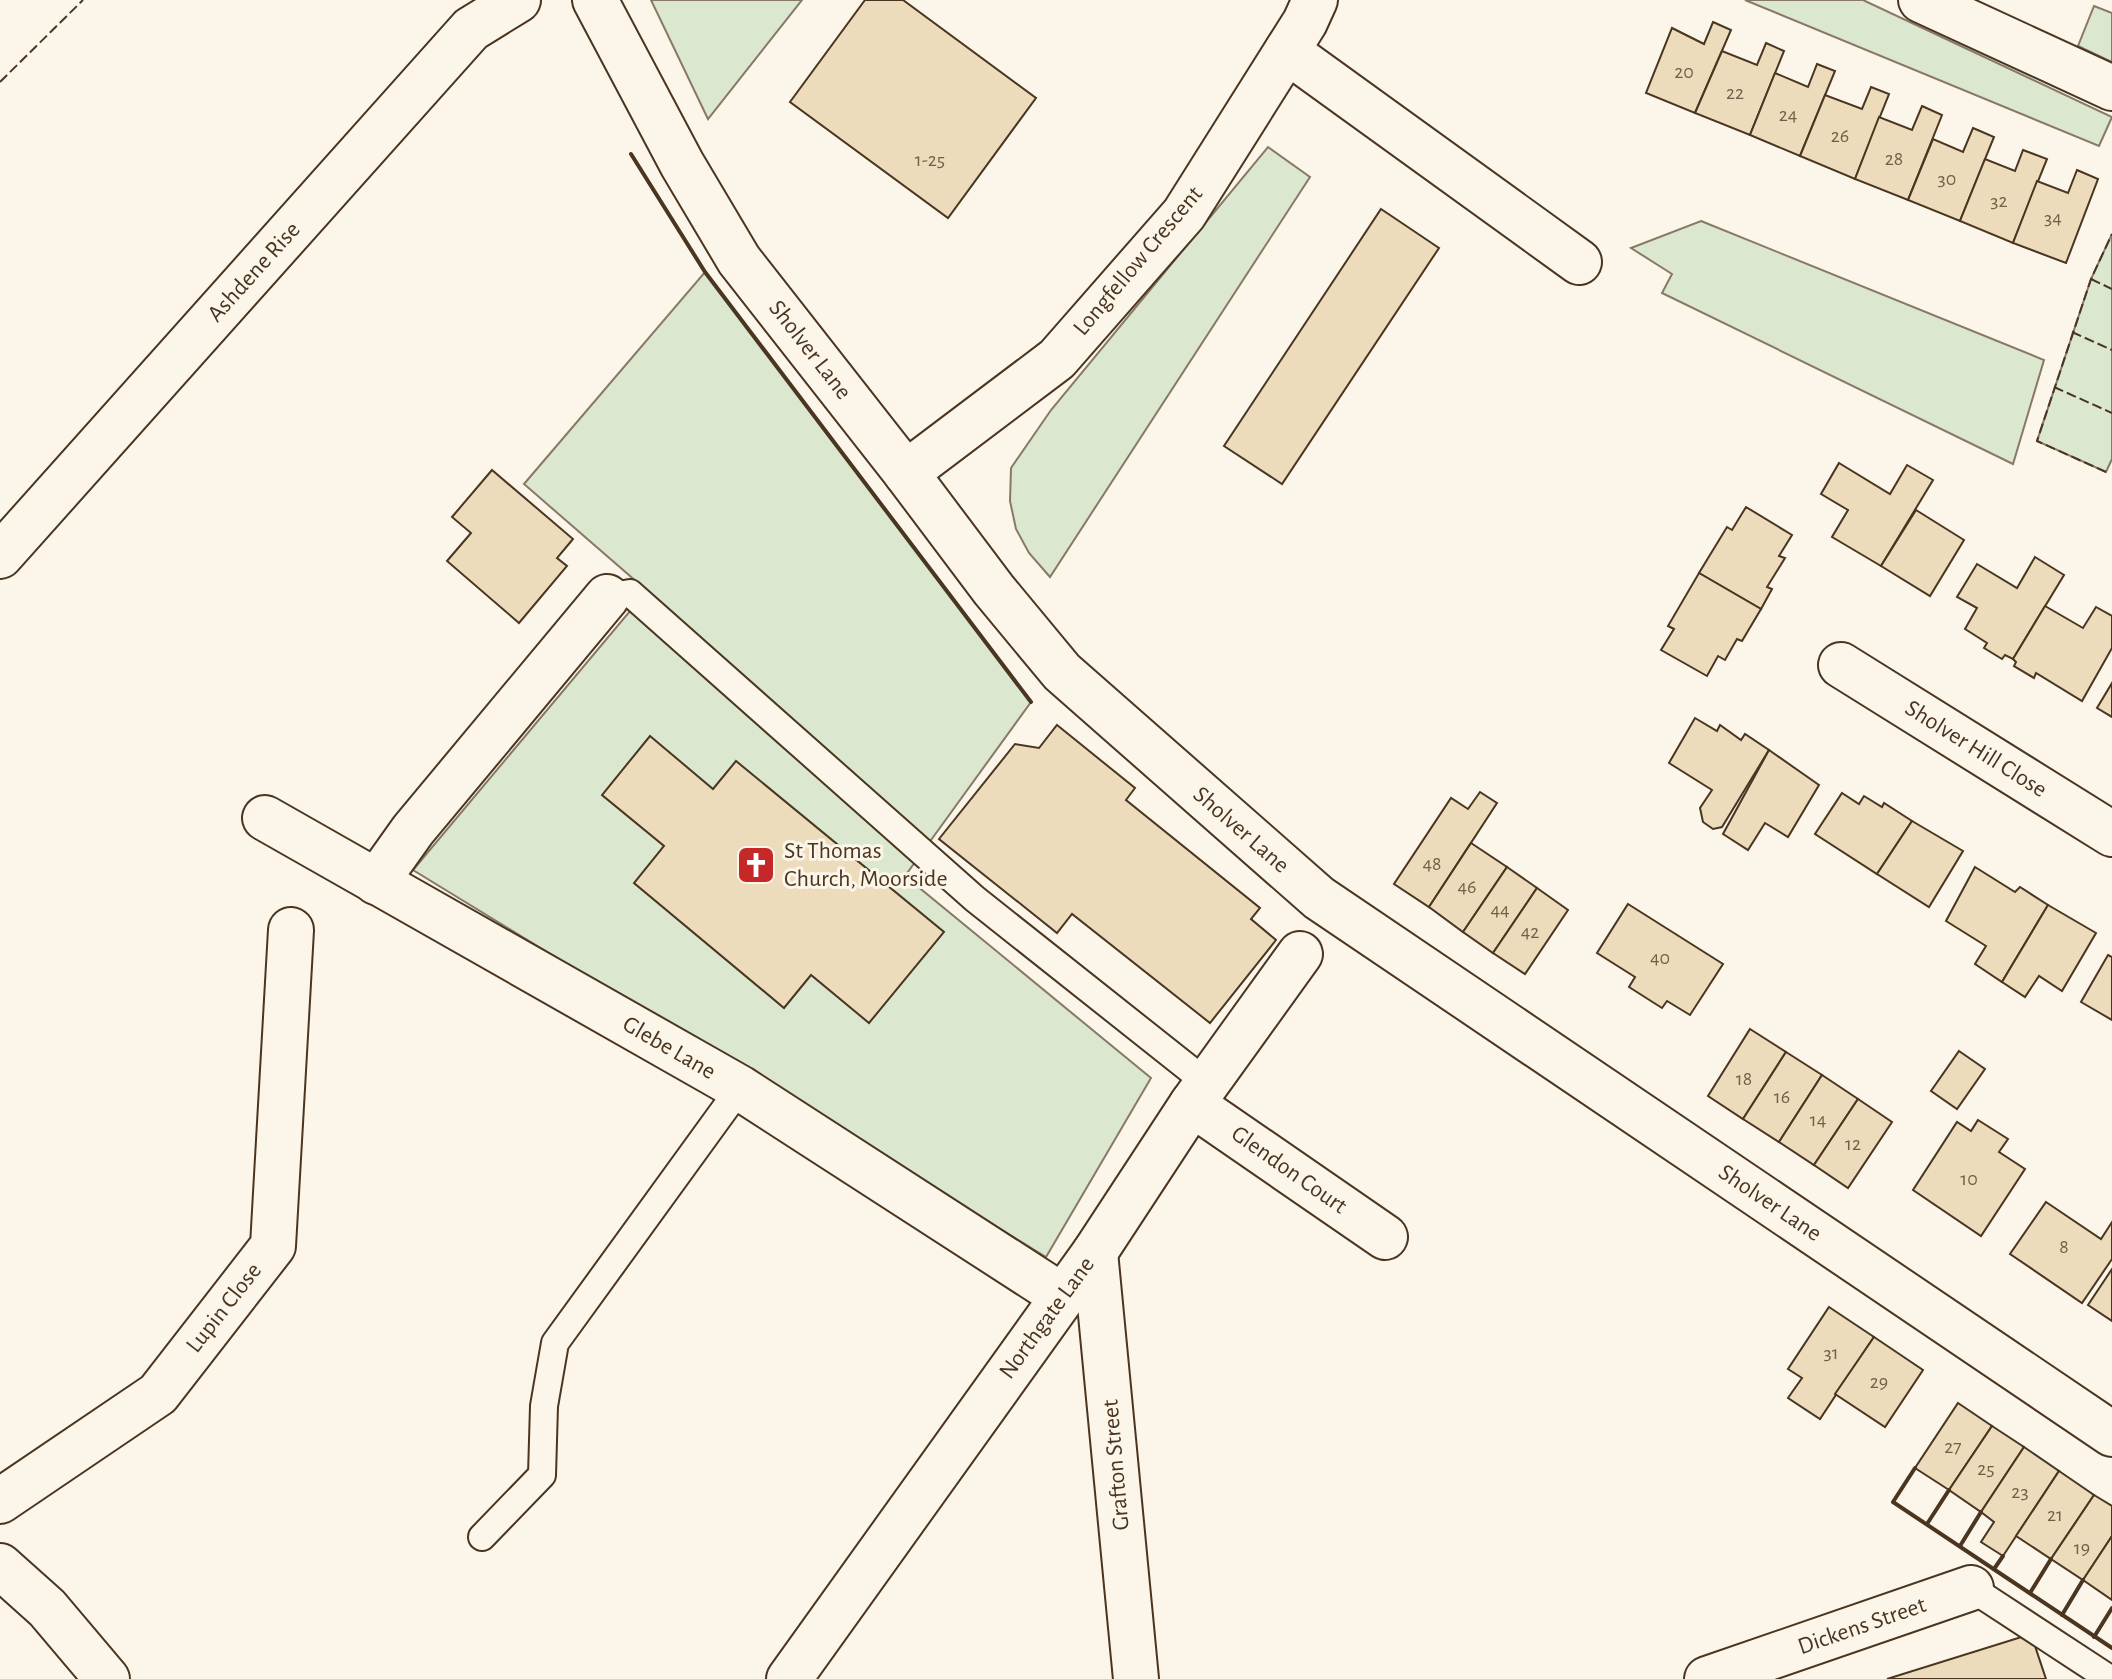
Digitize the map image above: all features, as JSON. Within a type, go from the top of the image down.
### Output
[{"type":"street","name":"Ashdene Rise","points":[[0,556],[471,29],[518,0]]},
{"type":"street","name":"Sholver Lane","points":[[595,0],[682,164],[739,260],[994,590],[1062,672],[1319,898],[2112,1434]]},
{"type":"street","name":"Longfellow Crescent","points":[[906,473],[1057,359],[1184,214],[1287,51],[1315,0]]},
{"type":"street","points":[[1921,0],[2112,88]]},
{"type":"street","points":[[1287,51],[1579,262]]},
{"type":"street","points":[[376,882],[413,830],[607,597]]},
{"type":"street","name":"Sholver Hill Close","points":[[1841,665],[2112,834]]},
{"type":"street","name":"Glebe Lane","points":[[265,818],[740,1088],[1062,1296]]},
{"type":"street","name":"Lupin Close","points":[[0,1501],[158,1394],[273,1246],[291,930]]},
{"type":"street","name":"Northgate Lane","points":[[789,1679],[1095,1252],[1200,1093],[1300,954]]},
{"type":"street","name":"Glendon Court","points":[[1200,1093],[1385,1237]]},
{"type":"street","name":"Grafton Street","points":[[1095,1252],[1136,1679]]},
{"type":"street","points":[[0,1566],[47,1608],[107,1679]]},
{"type":"street","name":"Dickens Street","points":[[1707,1679],[1971,1588]]},
{"type":"lane","points":[[607,597],[630,593],[975,899],[1200,1093]]},
{"type":"lane","points":[[482,1537],[542,1475],[544,1406],[555,1343],[740,1088]]},
{"type":"lane","points":[[1971,1588],[2110,1679]]},
{"type":"green space","points":[[651,0],[802,0],[708,119]]},
{"type":"green space","points":[[1745,0],[1863,0],[2112,117],[2099,146]]},
{"type":"green space","points":[[2094,6],[2112,13],[2112,62],[2078,46]]},
{"type":"green space","points":[[1268,147],[1310,177],[1050,577],[1029,553],[1016,529],[1010,501],[1011,468],[1051,410]]},
{"type":"green space","points":[[1701,221],[2044,360],[2013,464],[1662,293],[1672,274],[1631,248]]},
{"type":"green space","points":[[2112,234],[2112,459],[2106,472],[2037,441],[2091,279]]},
{"type":"green space","points":[[705,272],[1031,702],[905,876],[1151,1078],[1046,1257],[413,870],[630,611],[653,596],[524,484]]},
{"type":"building","points":[[865,0],[903,0],[1036,98],[948,218],[790,102]]},
{"type":"building","points":[[1713,22],[1731,30],[1695,113],[1646,93],[1672,28],[1704,44]]},
{"type":"building","points":[[1766,43],[1784,51],[1750,135],[1695,113],[1722,51],[1757,65]]},
{"type":"building","points":[[1817,64],[1835,71],[1800,156],[1750,135],[1775,73],[1808,87]]},
{"type":"building","points":[[1871,87],[1889,94],[1855,179],[1800,156],[1825,95],[1862,109]]},
{"type":"building","points":[[1922,106],[1942,115],[1908,200],[1855,179],[1879,117],[1912,130]]},
{"type":"building","points":[[1973,128],[1994,137],[1960,221],[1908,200],[1933,139],[1963,152]]},
{"type":"building","points":[[2023,150],[2047,159],[2013,243],[1960,221],[1985,159],[2015,171]]},
{"type":"building","points":[[2077,170],[2098,179],[2066,263],[2013,243],[2037,181],[2068,193]]},
{"type":"building","points":[[1381,209],[1439,248],[1282,484],[1224,446]]},
{"type":"building","points":[[1839,463],[1890,494],[1907,465],[1933,480],[1881,566],[1832,537],[1848,510],[1821,494]]},
{"type":"building","points":[[492,470],[573,539],[557,558],[567,566],[519,623],[447,561],[471,533],[452,517]]},
{"type":"building","points":[[1746,507],[1792,535],[1779,556],[1785,558],[1767,587],[1772,589],[1761,609],[1699,573],[1727,527],[1732,530]]},
{"type":"building","points":[[1916,510],[1964,540],[1930,596],[1881,566]]},
{"type":"building","points":[[2035,557],[2064,575],[2013,659],[2005,655],[2002,659],[1984,648],[1987,643],[1965,629],[1977,608],[1957,597],[1977,564],[2017,588]]},
{"type":"building","points":[[1699,573],[1761,609],[1742,641],[1737,639],[1725,660],[1718,656],[1707,676],[1661,650],[1674,629],[1668,626]]},
{"type":"building","points":[[2045,606],[2083,628],[2096,607],[2112,616],[2112,648],[2082,701],[2036,673],[2034,678],[2014,666],[2016,662],[2013,659]]},
{"type":"building","points":[[2112,683],[2112,717],[2097,708]]},
{"type":"building","points":[[1695,718],[1717,731],[1720,725],[1741,740],[1745,734],[1769,750],[1722,827],[1713,829],[1703,822],[1700,808],[1712,790],[1669,763]]},
{"type":"building","points":[[1057,725],[1135,788],[1126,800],[1260,908],[1251,919],[1276,940],[1210,1023],[1072,914],[1057,933],[939,839],[1015,744],[1039,748]]},
{"type":"building","name":"St Thomas Church, Moorside","points":[[650,736],[713,789],[736,761],[944,932],[869,1023],[811,975],[784,1008],[634,883],[664,846],[602,795]]},
{"type":"building","points":[[1769,750],[1819,785],[1788,837],[1765,823],[1748,850],[1723,834]]},
{"type":"building","points":[[1480,792],[1497,803],[1429,907],[1394,884],[1451,798],[1468,809]]},
{"type":"building","points":[[1842,793],[1859,804],[1864,796],[1882,807],[1884,803],[1912,821],[1877,874],[1815,834]]},
{"type":"building","points":[[1912,821],[1963,851],[1929,907],[1877,874]]},
{"type":"building","points":[[1471,843],[1507,867],[1463,932],[1429,907]]},
{"type":"building","points":[[1507,867],[1537,888],[1493,953],[1463,932]]},
{"type":"building","points":[[1975,867],[2015,892],[2020,887],[2048,905],[2002,982],[1975,964],[1986,946],[1946,921]]},
{"type":"building","points":[[1537,888],[1568,910],[1525,974],[1493,953]]},
{"type":"building","points":[[1628,904],[1723,964],[1690,1015],[1667,1001],[1662,1008],[1629,987],[1635,977],[1597,953]]},
{"type":"building","points":[[2048,905],[2096,933],[2062,991],[2039,976],[2025,997],[2002,982]]},
{"type":"building","points":[[2108,955],[2112,957],[2112,1020],[2081,1002]]},
{"type":"building","points":[[1750,1029],[1786,1052],[1743,1119],[1708,1096]]},
{"type":"building","points":[[1959,1051],[1985,1069],[1957,1109],[1931,1091]]},
{"type":"building","points":[[1786,1052],[1822,1075],[1779,1142],[1743,1119]]},
{"type":"building","points":[[1822,1075],[1858,1099],[1814,1165],[1779,1142]]},
{"type":"building","points":[[1858,1099],[1892,1122],[1848,1188],[1814,1165]]},
{"type":"building","points":[[1978,1120],[2008,1139],[1999,1152],[2025,1169],[1981,1236],[1913,1190],[1957,1122],[1971,1131]]},
{"type":"building","points":[[2046,1202],[2101,1239],[2112,1222],[2112,1259],[2082,1303],[2010,1254]]},
{"type":"building","points":[[2112,1269],[2112,1321],[2088,1305]]},
{"type":"building","points":[[1829,1307],[1874,1337],[1820,1419],[1788,1398],[1802,1378],[1788,1369]]},
{"type":"building","points":[[1874,1337],[1923,1370],[1885,1427],[1835,1394]]},
{"type":"building","points":[[1958,1403],[1992,1426],[1949,1490],[1915,1468]]},
{"type":"building","points":[[1992,1426],[2024,1447],[1981,1512],[1949,1490]]},
{"type":"building","points":[[2024,1447],[2059,1471],[2003,1556],[1981,1542],[1994,1522],[1981,1512]]},
{"type":"building","points":[[2059,1471],[2094,1495],[2051,1559],[2016,1536]]},
{"type":"building","points":[[2094,1495],[2112,1506],[2112,1536],[2083,1580],[2051,1559]]},
{"type":"building","points":[[2112,1536],[2112,1600],[2083,1580]]},
{"type":"building","points":[[2031,1634],[2046,1679],[1887,1679]]},
{"type":"fence","points":[[0,82],[83,0]]},
{"type":"fence","points":[[2106,472],[2037,441],[2091,279],[2112,234]]},
{"type":"fence","points":[[2091,279],[2112,289]]},
{"type":"fence","points":[[2072,332],[2112,350]]},
{"type":"fence","points":[[2054,387],[2112,413]]},
{"type":"wall","points":[[631,154],[705,272],[1031,702]]},
{"type":"wall","points":[[1915,1468],[1893,1502],[2112,1648]]},
{"type":"wall","points":[[1927,1524],[1949,1490]]},
{"type":"wall","points":[[1960,1546],[1981,1512]]},
{"type":"wall","points":[[1994,1569],[2003,1556]]},
{"type":"wall","points":[[2030,1593],[2051,1559]]},
{"type":"wall","points":[[2062,1615],[2083,1580]]},
{"type":"wall","points":[[2094,1637],[2112,1608]]},
{"type":"place","name":"St Thomas Church, Moorside","points":[[756,865]]}]
